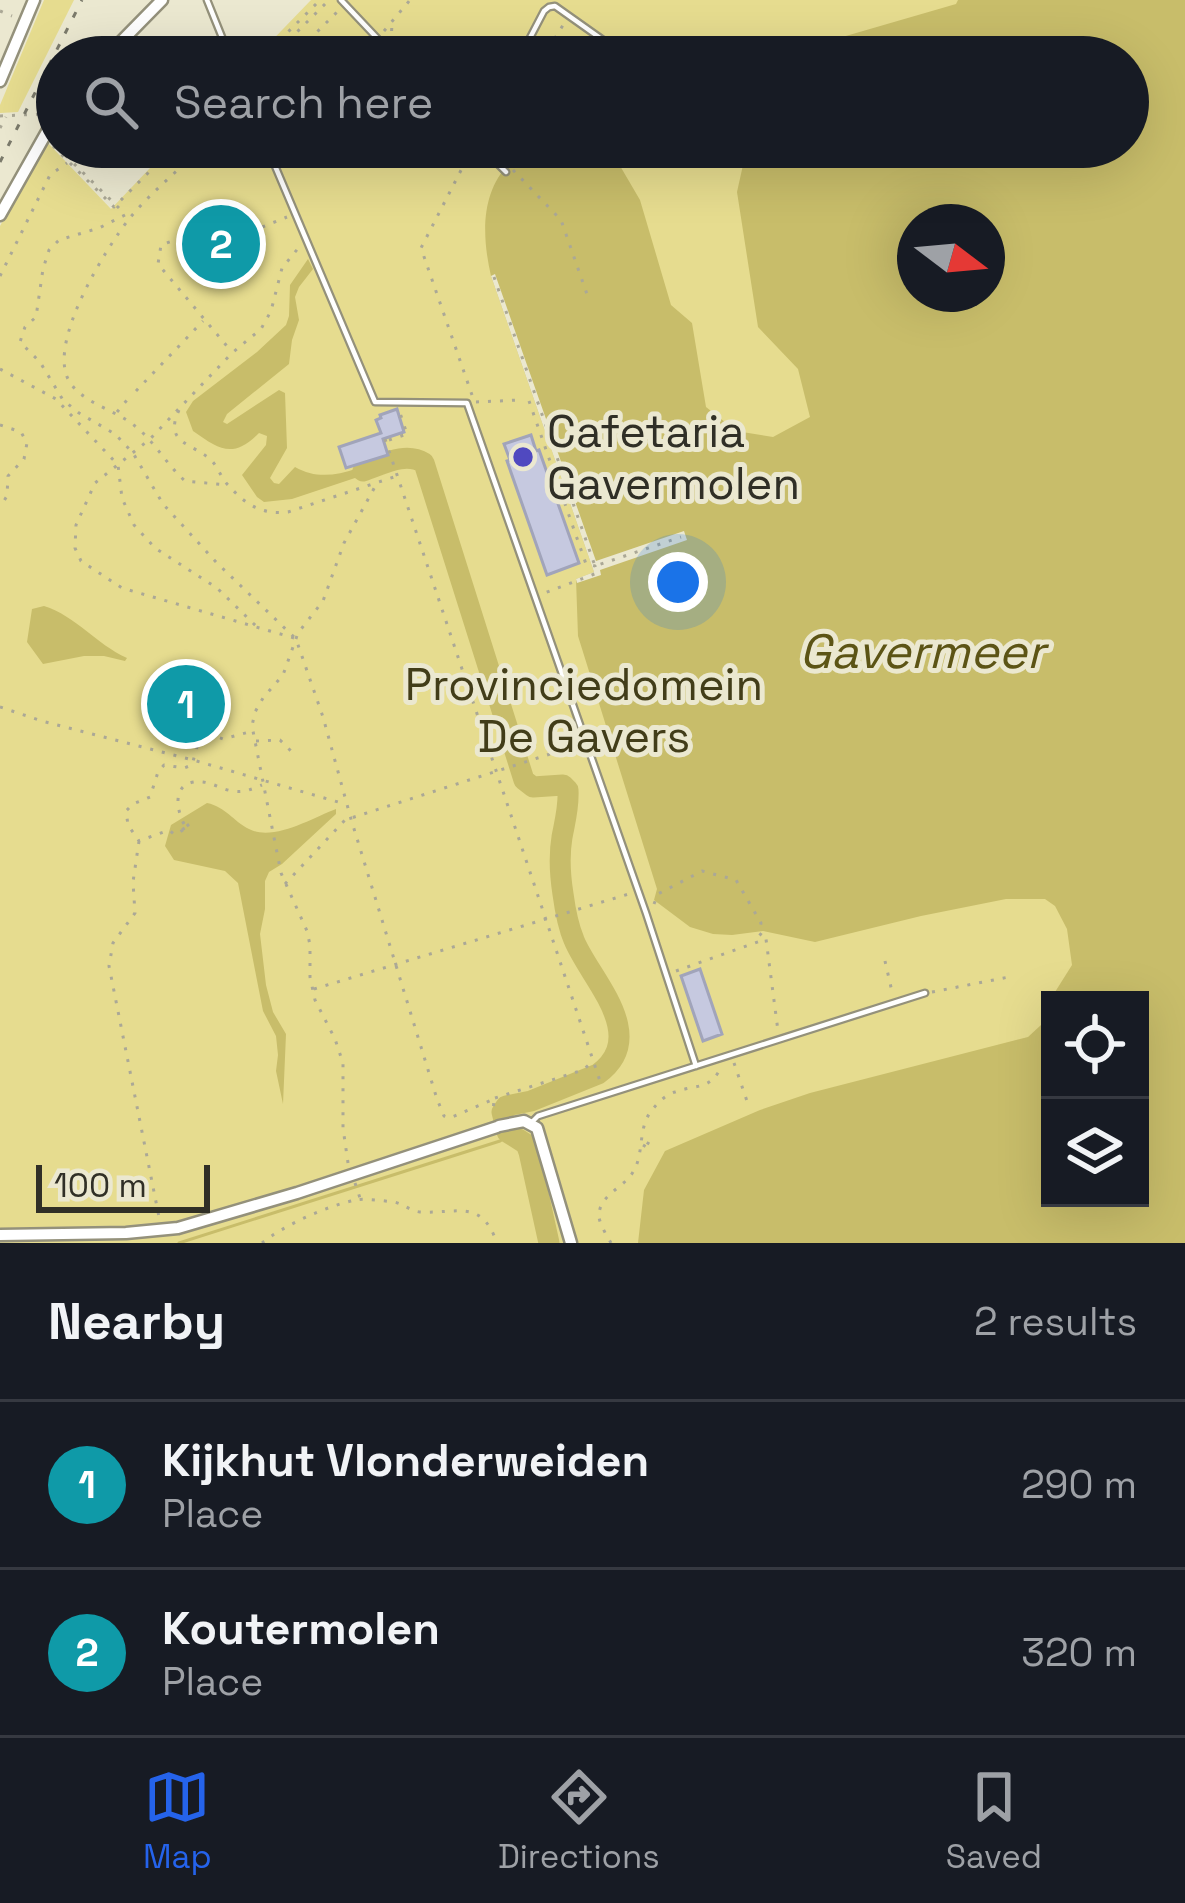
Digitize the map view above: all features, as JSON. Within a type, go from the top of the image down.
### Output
[{"type":"street","points":[[0,81],[34,0]]},
{"type":"street","points":[[127,36],[162,0]]},
{"type":"street","points":[[0,215],[36,150]]},
{"type":"street","points":[[0,1235],[162,1231],[190,1226],[514,1122],[531,1124],[541,1134],[571,1243]]},
{"type":"lane","points":[[207,0],[222,36]]},
{"type":"lane","points":[[343,2],[374,36]]},
{"type":"lane","points":[[532,36],[549,7],[555,6],[598,36]]},
{"type":"lane","points":[[276,168],[375,402],[471,402],[696,1066]]},
{"type":"lane","points":[[501,168],[506,172]]},
{"type":"lane","points":[[531,1124],[538,1116],[925,993]]},
{"type":"path","points":[[284,36],[320,0]]},
{"type":"path","points":[[293,36],[329,0]]},
{"type":"path","points":[[381,36],[410,0]]},
{"type":"path","points":[[311,36],[343,2]]},
{"type":"path","points":[[0,11],[25,21]]},
{"type":"path","points":[[556,36],[571,16]]},
{"type":"path","points":[[390,36],[392,21]]},
{"type":"path","points":[[0,116],[36,115]]},
{"type":"path","points":[[0,128],[8,116]]},
{"type":"path","points":[[0,276],[50,175],[63,168]]},
{"type":"path","points":[[75,168],[116,206]]},
{"type":"path","points":[[78,168],[128,217]]},
{"type":"path","points":[[116,206],[153,168]]},
{"type":"path","points":[[180,168],[128,217],[87,285],[74,314],[63,366],[77,392],[150,439],[185,481],[227,484]]},
{"type":"path","points":[[465,168],[421,248],[471,402],[520,400]]},
{"type":"path","points":[[512,168],[561,220],[589,300]]},
{"type":"path","points":[[238,237],[295,214]]},
{"type":"path","points":[[128,217],[58,240],[43,269],[36,316],[20,342],[40,362],[63,400],[109,428],[133,453],[163,504],[296,639],[444,1116],[450,1118],[584,1070],[594,1062]]},
{"type":"path","points":[[205,236],[209,258],[220,262],[236,254],[238,237],[231,227],[219,225],[205,236],[165,242],[158,264],[232,353]]},
{"type":"path","points":[[296,639],[122,588],[81,561],[74,548],[76,525],[95,483],[150,439],[232,353],[262,329],[282,268],[306,239]]},
{"type":"path","points":[[494,277],[597,573],[534,596]]},
{"type":"path","points":[[136,391],[204,320]]},
{"type":"path","points":[[0,369],[56,399],[118,465],[122,498],[134,525],[155,548],[217,588],[260,629]]},
{"type":"path","points":[[528,374],[536,371]]},
{"type":"path","points":[[116,413],[127,400]]},
{"type":"path","points":[[530,401],[586,564],[595,566],[681,537]]},
{"type":"path","points":[[397,402],[407,434],[385,440],[600,1083]]},
{"type":"path","points":[[181,406],[175,419],[177,436],[212,461],[227,484],[257,510],[272,514],[304,507],[398,475]]},
{"type":"path","points":[[0,425],[21,432],[28,443],[24,459],[8,476],[7,496],[0,507]]},
{"type":"path","points":[[352,1171],[343,1128],[343,1063],[312,989],[308,931],[284,885],[253,731],[255,712],[283,676],[296,639],[322,601],[344,543],[377,483]]},
{"type":"path","points":[[0,707],[194,758],[347,805]]},
{"type":"path","points":[[190,708],[204,732],[223,739],[253,731]]},
{"type":"path","points":[[162,1231],[109,966],[112,943],[135,913],[139,841],[128,825],[127,809],[150,797],[164,765],[191,766],[204,732]]},
{"type":"path","points":[[255,741],[280,740],[291,752]]},
{"type":"path","points":[[284,885],[339,825],[351,819],[585,743]]},
{"type":"path","points":[[139,841],[169,830],[175,835],[183,827],[177,796],[185,784],[200,782],[248,791],[263,780]]},
{"type":"path","points":[[654,904],[658,894],[703,871],[736,880],[766,939],[779,1039]]},
{"type":"path","points":[[312,989],[639,891]]},
{"type":"path","points":[[668,975],[766,939]]},
{"type":"path","points":[[885,961],[894,1004]]},
{"type":"path","points":[[925,993],[1014,976]]},
{"type":"path","points":[[728,1056],[749,1107]]},
{"type":"path","points":[[611,1243],[599,1217],[602,1203],[634,1170],[649,1112],[675,1092],[709,1082],[728,1056]]},
{"type":"path","points":[[494,1099],[498,1127]]},
{"type":"path","points":[[355,1183],[359,1198]]},
{"type":"path","points":[[262,1243],[300,1219],[359,1198],[402,1203],[422,1212],[477,1213],[490,1224],[497,1243]]},
{"type":"path","points":[[300,1210],[300,1219]]},
{"type":"green space","points":[[44,0],[74,0],[56,36],[36,36],[36,76],[18,112],[0,113]]},
{"type":"green space","name":"Provinciedomein De Gavers","points":[[311,0],[1185,0],[1185,1243],[0,1243],[0,226],[36,159],[36,168],[72,168],[111,209],[150,168],[1149,168],[1149,36],[276,36]]},
{"type":"water","name":"Gavermeer","points":[[958,0],[1185,0],[1185,1243],[638,1243],[644,1190],[665,1151],[810,1093],[1028,1037],[1041,1025],[1041,1207],[1149,1207],[1149,991],[1056,991],[1072,965],[1067,929],[1055,906],[1045,899],[1006,899],[815,942],[763,931],[713,934],[690,927],[654,900],[657,889],[578,636],[576,579],[594,572],[491,276],[485,230],[494,187],[506,168],[621,168],[640,200],[671,305],[692,323],[706,407],[736,431],[773,437],[810,417],[798,369],[758,327],[737,192],[742,168],[1149,168],[1149,36],[846,36]]},
{"type":"water","points":[[308,259],[313,269],[295,297],[299,320],[289,364],[223,422],[227,424],[279,390],[285,393],[287,448],[270,478],[274,483],[279,484],[295,467],[330,475],[388,457],[391,466],[292,499],[264,502],[242,475],[266,445],[267,436],[259,433],[234,449],[219,447],[193,431],[186,412],[193,401],[286,325],[290,285]]},
{"type":"water","points":[[44,606],[127,658],[84,656],[43,664],[27,642],[32,609]]},
{"type":"water","points":[[207,803],[243,826],[269,833],[336,809],[265,881],[260,934],[273,1012],[286,1034],[283,1104],[276,1036],[263,1011],[238,883],[225,871],[174,860],[165,846],[171,825]]},
{"type":"pier","points":[[495,274],[596,561],[684,531],[687,540],[600,570],[601,575],[577,583],[576,579],[594,572],[491,276]]},
{"type":"building","points":[[397,409],[404,432],[383,439],[388,455],[346,468],[339,447],[381,433],[376,420]]},
{"type":"building","points":[[531,435],[579,563],[547,575],[504,444]]},
{"type":"building","points":[[700,969],[722,1034],[703,1041],[681,976]]},
{"type":"waterway","points":[[363,471],[401,459],[424,463],[524,780],[533,787],[563,785],[568,790],[560,858],[566,911],[574,940],[612,1007],[619,1042],[613,1059],[598,1074],[506,1106],[502,1112],[507,1132],[526,1144],[529,1152],[549,1243]]},
{"type":"waterway","points":[[179,1243],[510,1134]]},
{"type":"railway","points":[[64,36],[82,0]]},
{"type":"railway","points":[[0,162],[36,91]]},
{"type":"place","name":"Koutermolen","points":[[221,244]]},
{"type":"place","name":"Cafetaria Gavermolen","points":[[523,457]]},
{"type":"place","name":"Kijkhut Vlonderweiden","points":[[186,704]]}]
